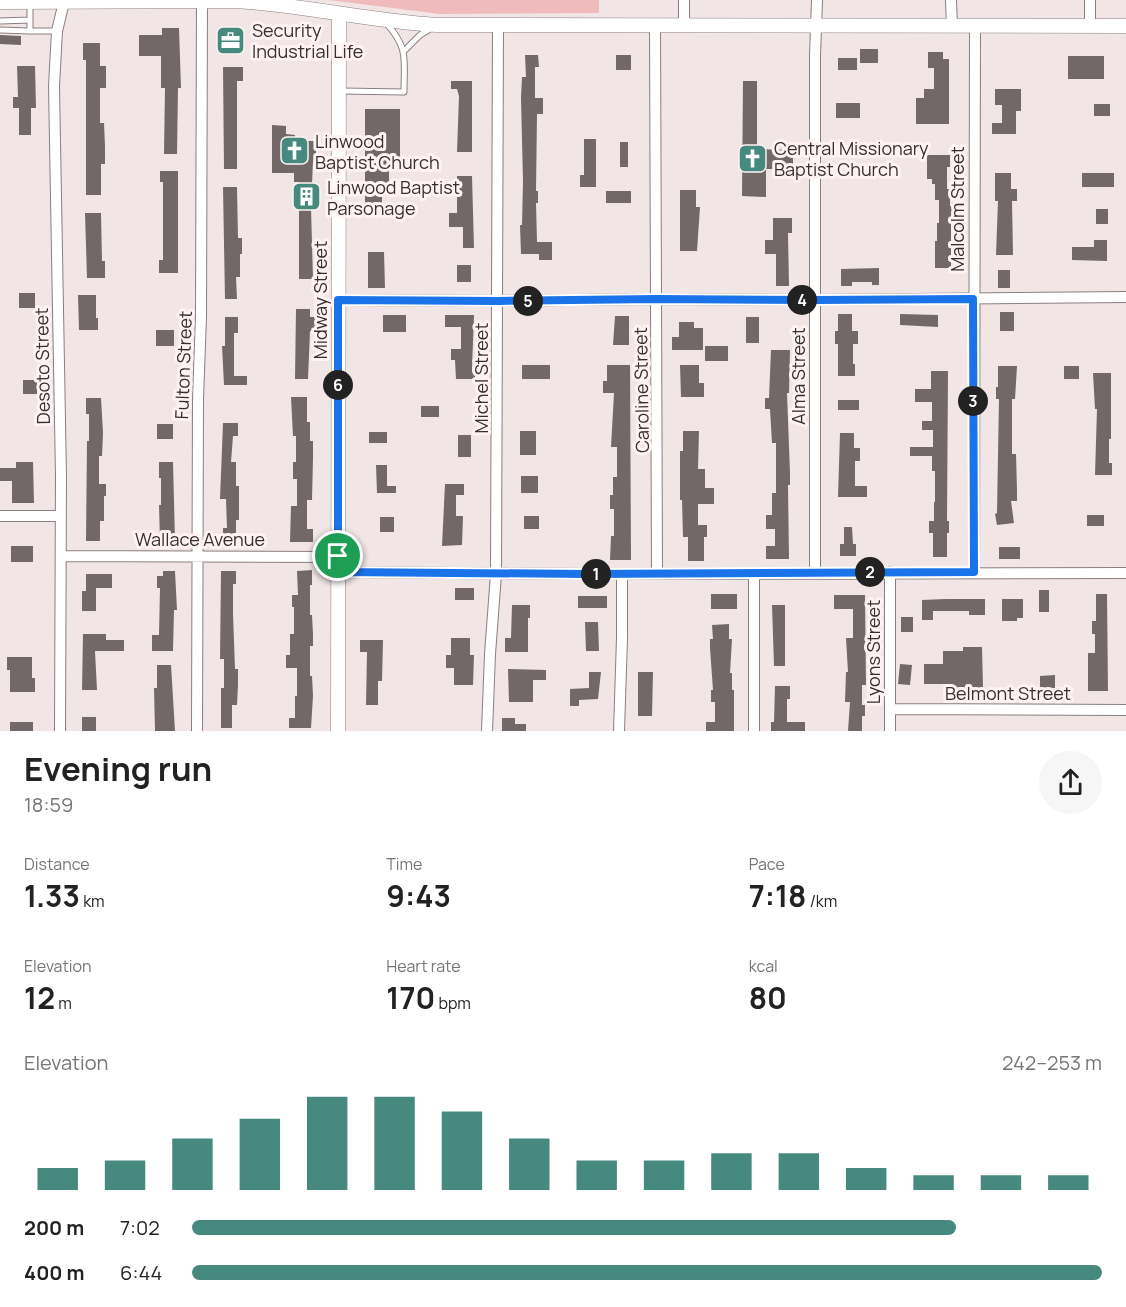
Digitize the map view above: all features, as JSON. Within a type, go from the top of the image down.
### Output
[{"type":"main road","points":[[0,2],[201,0],[256,2],[383,20],[437,25],[1126,26]]},
{"type":"main road","name":"Midway Street","points":[[338,731],[339,14]]},
{"type":"street","name":"Fulton Street","points":[[197,731],[201,0]]},
{"type":"street","points":[[684,0],[684,26]]},
{"type":"street","name":"Alma Street","points":[[815,573],[817,0]]},
{"type":"street","points":[[951,0],[952,26]]},
{"type":"street","points":[[1090,0],[1090,26]]},
{"type":"street","name":"Desoto Street","points":[[60,731],[61,516],[54,86],[57,31],[64,2]]},
{"type":"street","name":"Michel Street","points":[[487,731],[496,574],[498,26]]},
{"type":"street","name":"Caroline Street","points":[[655,26],[657,573]]},
{"type":"street","name":"Malcolm Street","points":[[974,572],[975,27]]},
{"type":"street","points":[[338,300],[815,300],[1126,297]]},
{"type":"street","points":[[0,516],[61,516]]},
{"type":"street","name":"Wallace Avenue","points":[[61,556],[338,556]]},
{"type":"street","points":[[338,572],[1126,573]]},
{"type":"street","name":"Lyons Street","points":[[890,572],[890,731]]},
{"type":"street","points":[[754,573],[754,731]]},
{"type":"street","points":[[619,731],[622,574]]},
{"type":"street","name":"Belmont Street","points":[[890,709],[1126,710]]},
{"type":"lane","points":[[30,2],[30,31]]},
{"type":"lane","points":[[0,21],[30,20]]},
{"type":"lane","points":[[339,91],[404,92],[404,51],[398,36],[383,20]]},
{"type":"lane","points":[[404,51],[420,35],[437,25]]},
{"type":"lane","points":[[0,30],[57,31]]},
{"type":"shaded area","points":[[329,0],[599,0],[599,13],[440,14]]},
{"type":"building","points":[[162,28],[179,28],[181,88],[178,88],[177,154],[164,154],[165,88],[161,88],[161,56],[139,56],[139,35],[162,35]]},
{"type":"building","name":"Security Industrial Life","points":[[224,28],[237,28],[237,51],[224,51]]},
{"type":"building","points":[[0,35],[21,36],[21,45],[0,44]]},
{"type":"building","points":[[83,43],[100,43],[100,66],[106,66],[106,88],[100,88],[100,123],[104,123],[105,146],[105,164],[101,164],[101,195],[86,195],[86,60],[83,60]]},
{"type":"building","points":[[860,49],[878,49],[878,63],[860,63]]},
{"type":"building","points":[[928,52],[943,52],[943,59],[949,59],[949,124],[916,124],[916,98],[924,98],[924,89],[934,89],[934,68],[928,68]]},
{"type":"building","points":[[525,55],[538,55],[539,67],[535,67],[535,98],[543,98],[543,114],[537,114],[537,242],[552,242],[552,260],[539,260],[539,254],[521,254],[523,181],[521,98],[522,77],[526,77]]},
{"type":"building","points":[[616,55],[631,55],[631,70],[616,70]]},
{"type":"building","points":[[1068,56],[1104,56],[1104,79],[1068,79]]},
{"type":"building","points":[[838,58],[857,58],[857,70],[838,70]]},
{"type":"building","points":[[17,66],[35,66],[36,108],[31,108],[31,135],[19,135],[19,108],[13,108],[13,97],[18,97]]},
{"type":"building","points":[[223,67],[243,67],[243,81],[237,81],[237,169],[224,169]]},
{"type":"building","points":[[451,81],[472,81],[472,152],[457,152],[459,96],[457,89],[451,89]]},
{"type":"building","points":[[743,81],[757,81],[757,149],[793,150],[793,169],[766,169],[766,197],[742,196]]},
{"type":"building","points":[[995,89],[1021,89],[1021,111],[1016,111],[1016,134],[992,134],[992,123],[1002,123],[1002,105],[995,105]]},
{"type":"building","points":[[836,103],[860,103],[860,118],[836,118]]},
{"type":"building","points":[[1094,104],[1110,104],[1110,116],[1094,116]]},
{"type":"building","points":[[365,109],[400,109],[400,161],[389,161],[389,186],[382,186],[382,204],[365,204]]},
{"type":"building","points":[[272,125],[286,126],[286,134],[295,135],[295,141],[316,141],[311,208],[313,279],[299,279],[299,182],[294,182],[294,173],[272,173]]},
{"type":"building","points":[[584,139],[596,139],[596,187],[580,187],[580,175],[584,175]]},
{"type":"building","points":[[620,142],[628,142],[628,167],[620,167]]},
{"type":"building","points":[[927,155],[950,155],[950,167],[947,167],[947,189],[950,189],[950,206],[953,206],[951,268],[935,268],[939,200],[935,200],[935,184],[932,184],[932,179],[927,179]]},
{"type":"building","points":[[160,171],[178,171],[178,273],[159,273],[159,260],[163,260],[163,182],[160,182]]},
{"type":"building","points":[[995,173],[1011,173],[1011,189],[1017,189],[1017,201],[1012,201],[1013,255],[996,255],[998,201],[995,201]]},
{"type":"building","points":[[1082,173],[1114,173],[1114,187],[1082,187]]},
{"type":"building","points":[[457,176],[472,176],[474,248],[463,248],[463,227],[449,227],[449,213],[457,213]]},
{"type":"building","points":[[223,187],[237,187],[238,238],[242,238],[242,254],[240,254],[240,277],[236,277],[237,299],[225,299]]},
{"type":"building","points":[[680,190],[696,190],[696,207],[700,207],[697,251],[680,251]]},
{"type":"building","points":[[606,191],[631,191],[631,203],[606,203]]},
{"type":"building","points":[[1096,209],[1108,209],[1108,224],[1096,224]]},
{"type":"building","points":[[85,213],[101,213],[102,261],[105,261],[105,278],[87,278]]},
{"type":"building","points":[[773,218],[792,218],[792,233],[788,233],[789,286],[776,286],[776,254],[765,254],[765,240],[773,240]]},
{"type":"building","points":[[1094,240],[1107,240],[1107,261],[1072,260],[1072,247],[1094,247]]},
{"type":"building","points":[[368,252],[384,252],[385,288],[368,288]]},
{"type":"building","points":[[457,265],[471,265],[471,282],[457,282]]},
{"type":"building","points":[[879,268],[879,285],[872,285],[872,282],[852,282],[852,286],[841,286],[841,269]]},
{"type":"building","points":[[998,270],[1010,270],[1010,288],[998,288]]},
{"type":"building","points":[[19,293],[35,293],[35,308],[19,308]]},
{"type":"building","points":[[78,295],[96,295],[98,330],[79,330]]},
{"type":"building","points":[[296,309],[310,309],[310,317],[316,317],[316,331],[310,331],[308,379],[295,379]]},
{"type":"building","points":[[1000,312],[1014,312],[1014,331],[1000,331]]},
{"type":"building","points":[[838,314],[852,314],[852,331],[858,331],[858,344],[853,344],[855,376],[838,376],[838,344],[835,344],[835,331],[838,331]]},
{"type":"building","points":[[900,314],[938,315],[938,327],[900,325]]},
{"type":"building","points":[[383,315],[406,315],[406,332],[383,332]]},
{"type":"building","points":[[445,315],[474,315],[472,368],[475,367],[475,379],[456,379],[455,360],[451,360],[451,349],[461,349],[461,327],[445,327]]},
{"type":"building","points":[[615,316],[629,316],[629,345],[613,345]]},
{"type":"building","points":[[225,317],[238,317],[238,333],[234,333],[234,376],[247,376],[247,385],[224,385],[222,346],[225,346]]},
{"type":"building","points":[[746,317],[759,317],[759,343],[746,343]]},
{"type":"building","points":[[679,322],[694,322],[694,328],[703,328],[703,350],[672,350],[672,337],[679,337]]},
{"type":"building","points":[[156,330],[174,330],[174,346],[156,346]]},
{"type":"building","points":[[705,346],[728,346],[728,361],[705,361]]},
{"type":"building","points":[[771,350],[790,350],[789,393],[787,393],[790,473],[790,485],[788,485],[789,559],[766,559],[766,546],[775,546],[775,529],[766,529],[766,515],[772,515],[772,493],[776,493],[776,443],[772,443],[770,409],[765,409],[765,398],[769,398]]},
{"type":"building","points":[[522,365],[550,365],[550,379],[522,379]]},
{"type":"building","points":[[607,365],[630,365],[631,560],[610,560],[611,536],[614,536],[614,509],[610,509],[610,495],[613,495],[613,477],[617,477],[617,447],[611,447],[614,393],[603,393],[603,381],[607,381]]},
{"type":"building","points":[[680,365],[699,365],[699,383],[704,383],[704,397],[681,397]]},
{"type":"building","points":[[998,366],[1017,366],[1015,399],[1012,399],[1012,454],[1016,454],[1017,501],[1011,501],[1014,523],[997,525],[995,514],[997,513],[999,399],[996,399],[996,387],[998,387]]},
{"type":"building","points":[[1064,366],[1079,366],[1079,379],[1064,379]]},
{"type":"building","points":[[931,371],[948,371],[947,521],[949,521],[949,533],[947,533],[947,557],[933,557],[933,533],[929,533],[929,521],[934,521],[935,502],[935,471],[932,471],[932,456],[910,456],[910,447],[933,447],[933,430],[922,430],[922,421],[932,421],[932,402],[915,402],[915,389],[931,389]]},
{"type":"building","points":[[1093,373],[1111,373],[1109,463],[1112,463],[1112,475],[1095,475],[1097,409],[1095,409]]},
{"type":"building","points":[[23,380],[37,380],[37,394],[23,394]]},
{"type":"building","points":[[291,397],[307,397],[307,422],[310,422],[313,458],[312,500],[307,500],[307,529],[313,529],[313,542],[290,542],[291,506],[297,506],[297,479],[293,479],[293,462],[296,462],[296,436],[293,436]]},
{"type":"building","points":[[86,398],[101,398],[103,433],[102,456],[99,456],[99,484],[106,484],[106,496],[104,496],[104,521],[100,521],[100,541],[86,541],[89,414],[86,414]]},
{"type":"building","points":[[838,400],[859,400],[859,410],[838,410]]},
{"type":"building","points":[[421,406],[439,406],[439,417],[421,417]]},
{"type":"building","points":[[223,423],[238,423],[238,436],[233,436],[231,462],[236,462],[236,486],[239,486],[236,543],[223,543],[223,528],[227,528],[226,499],[220,499]]},
{"type":"building","points":[[157,424],[173,424],[173,439],[157,439]]},
{"type":"building","points":[[520,431],[536,431],[536,455],[520,455]]},
{"type":"building","points":[[683,431],[699,431],[698,469],[705,469],[705,488],[714,488],[714,504],[698,504],[698,525],[707,525],[707,537],[704,537],[704,561],[688,561],[688,537],[683,537],[680,451],[683,451]]},
{"type":"building","points":[[369,432],[387,432],[387,443],[369,443]]},
{"type":"building","points":[[840,433],[854,433],[854,448],[860,448],[860,461],[855,461],[855,486],[867,486],[867,497],[838,497]]},
{"type":"building","points":[[458,435],[471,435],[471,457],[458,457]]},
{"type":"building","points":[[16,462],[33,462],[34,503],[12,503],[12,481],[0,481],[0,468],[16,468]]},
{"type":"building","points":[[159,462],[173,462],[175,541],[160,541]]},
{"type":"building","points":[[376,465],[387,465],[387,486],[396,486],[396,493],[377,493]]},
{"type":"building","points":[[521,476],[538,476],[538,493],[521,493]]},
{"type":"building","points":[[445,484],[464,484],[464,495],[456,495],[456,516],[463,516],[462,545],[442,546]]},
{"type":"building","points":[[1087,515],[1104,515],[1104,526],[1087,526]]},
{"type":"building","points":[[524,516],[539,516],[539,529],[524,529]]},
{"type":"building","points":[[380,517],[394,517],[394,532],[380,532]]},
{"type":"building","points":[[844,527],[852,527],[856,556],[840,556],[840,544],[844,544]]},
{"type":"building","points":[[11,546],[33,546],[33,562],[11,562]]},
{"type":"building","points":[[999,547],[1020,547],[1020,559],[999,559]]},
{"type":"building","points":[[312,570],[312,585],[310,585],[310,615],[312,615],[313,634],[313,646],[310,646],[313,696],[311,728],[289,728],[289,718],[295,718],[295,696],[297,696],[297,668],[286,668],[286,655],[290,655],[290,634],[294,634],[292,595],[298,595],[297,571]]},
{"type":"building","points":[[163,571],[175,571],[177,610],[174,610],[173,651],[152,651],[152,635],[159,635],[160,588],[157,588],[157,576],[163,576]]},
{"type":"building","points":[[221,571],[236,571],[236,584],[233,584],[233,614],[235,669],[238,669],[238,685],[237,705],[232,705],[232,728],[221,728],[224,659],[220,659]]},
{"type":"building","points":[[86,574],[112,574],[112,588],[96,588],[96,611],[82,611],[82,591],[86,591]]},
{"type":"building","points":[[455,588],[474,588],[474,600],[455,600]]},
{"type":"building","points":[[1039,590],[1049,590],[1049,612],[1039,612]]},
{"type":"building","points":[[711,594],[737,594],[737,609],[711,609]]},
{"type":"building","points":[[1096,594],[1107,594],[1108,691],[1088,691],[1088,653],[1095,653],[1092,621],[1096,621]]},
{"type":"building","points":[[834,595],[865,595],[866,685],[862,685],[862,705],[865,705],[865,716],[862,716],[862,731],[848,731],[850,702],[845,702],[846,672],[848,672],[846,638],[853,638],[853,609],[834,609]]},
{"type":"building","points":[[578,596],[607,596],[607,608],[578,608]]},
{"type":"building","points":[[985,599],[985,615],[969,615],[969,611],[933,611],[933,620],[922,620],[922,600]]},
{"type":"building","points":[[1002,599],[1023,599],[1023,618],[1017,618],[1017,621],[1002,621]]},
{"type":"building","points":[[512,605],[530,605],[528,652],[505,652],[505,638],[511,638]]},
{"type":"building","points":[[772,605],[785,605],[785,666],[774,666]]},
{"type":"building","points":[[901,617],[913,617],[913,632],[901,632]]},
{"type":"building","points":[[585,622],[598,622],[599,651],[586,651]]},
{"type":"building","points":[[729,624],[729,639],[732,639],[730,673],[732,673],[732,690],[734,690],[734,731],[706,731],[706,722],[715,722],[715,702],[711,702],[711,690],[713,690],[710,648],[710,639],[713,639],[712,625]]},
{"type":"building","points":[[83,634],[106,634],[106,640],[124,640],[124,651],[95,651],[97,690],[82,690]]},
{"type":"building","points":[[451,638],[470,638],[470,655],[474,655],[473,685],[454,685],[454,668],[446,668],[446,655],[451,655]]},
{"type":"building","points":[[360,640],[383,640],[382,681],[378,681],[378,705],[366,705],[367,652],[360,652]]},
{"type":"building","points":[[963,647],[982,647],[983,688],[924,684],[924,664],[943,664],[943,651],[963,651]]},
{"type":"building","points":[[7,657],[32,657],[35,692],[10,692],[10,670],[7,670]]},
{"type":"building","points":[[900,664],[912,665],[910,685],[898,684]]},
{"type":"building","points":[[157,665],[171,665],[175,731],[155,731],[154,688],[157,688]]},
{"type":"building","points":[[508,669],[546,670],[546,680],[533,680],[533,702],[509,702]]},
{"type":"building","points":[[589,672],[601,672],[598,699],[579,700],[579,706],[570,706],[570,689],[589,688]]},
{"type":"building","points":[[638,672],[653,672],[652,716],[638,716]]},
{"type":"building","points":[[1055,675],[1055,688],[1040,689],[1040,676]]},
{"type":"building","points":[[775,686],[790,686],[790,699],[787,699],[787,722],[805,722],[805,731],[771,731],[771,722],[774,722]]},
{"type":"building","points":[[82,717],[96,717],[96,731],[82,731]]},
{"type":"building","points":[[502,718],[515,718],[515,724],[526,724],[526,731],[502,731]]},
{"type":"building","points":[[10,722],[33,722],[33,731],[10,731]]},
{"type":"place","name":"Security Industrial Life","points":[[231,40]]},
{"type":"place","name":"Linwood Baptist Church","points":[[294,151]]},
{"type":"place","name":"Central Missionary Baptist Church","points":[[753,158]]},
{"type":"place","name":"Linwood Baptist Parsonage","points":[[306,197]]},
{"type":"route","points":[[973,299],[974,572],[496,574],[338,572],[338,556],[338,300],[973,299]]}]
